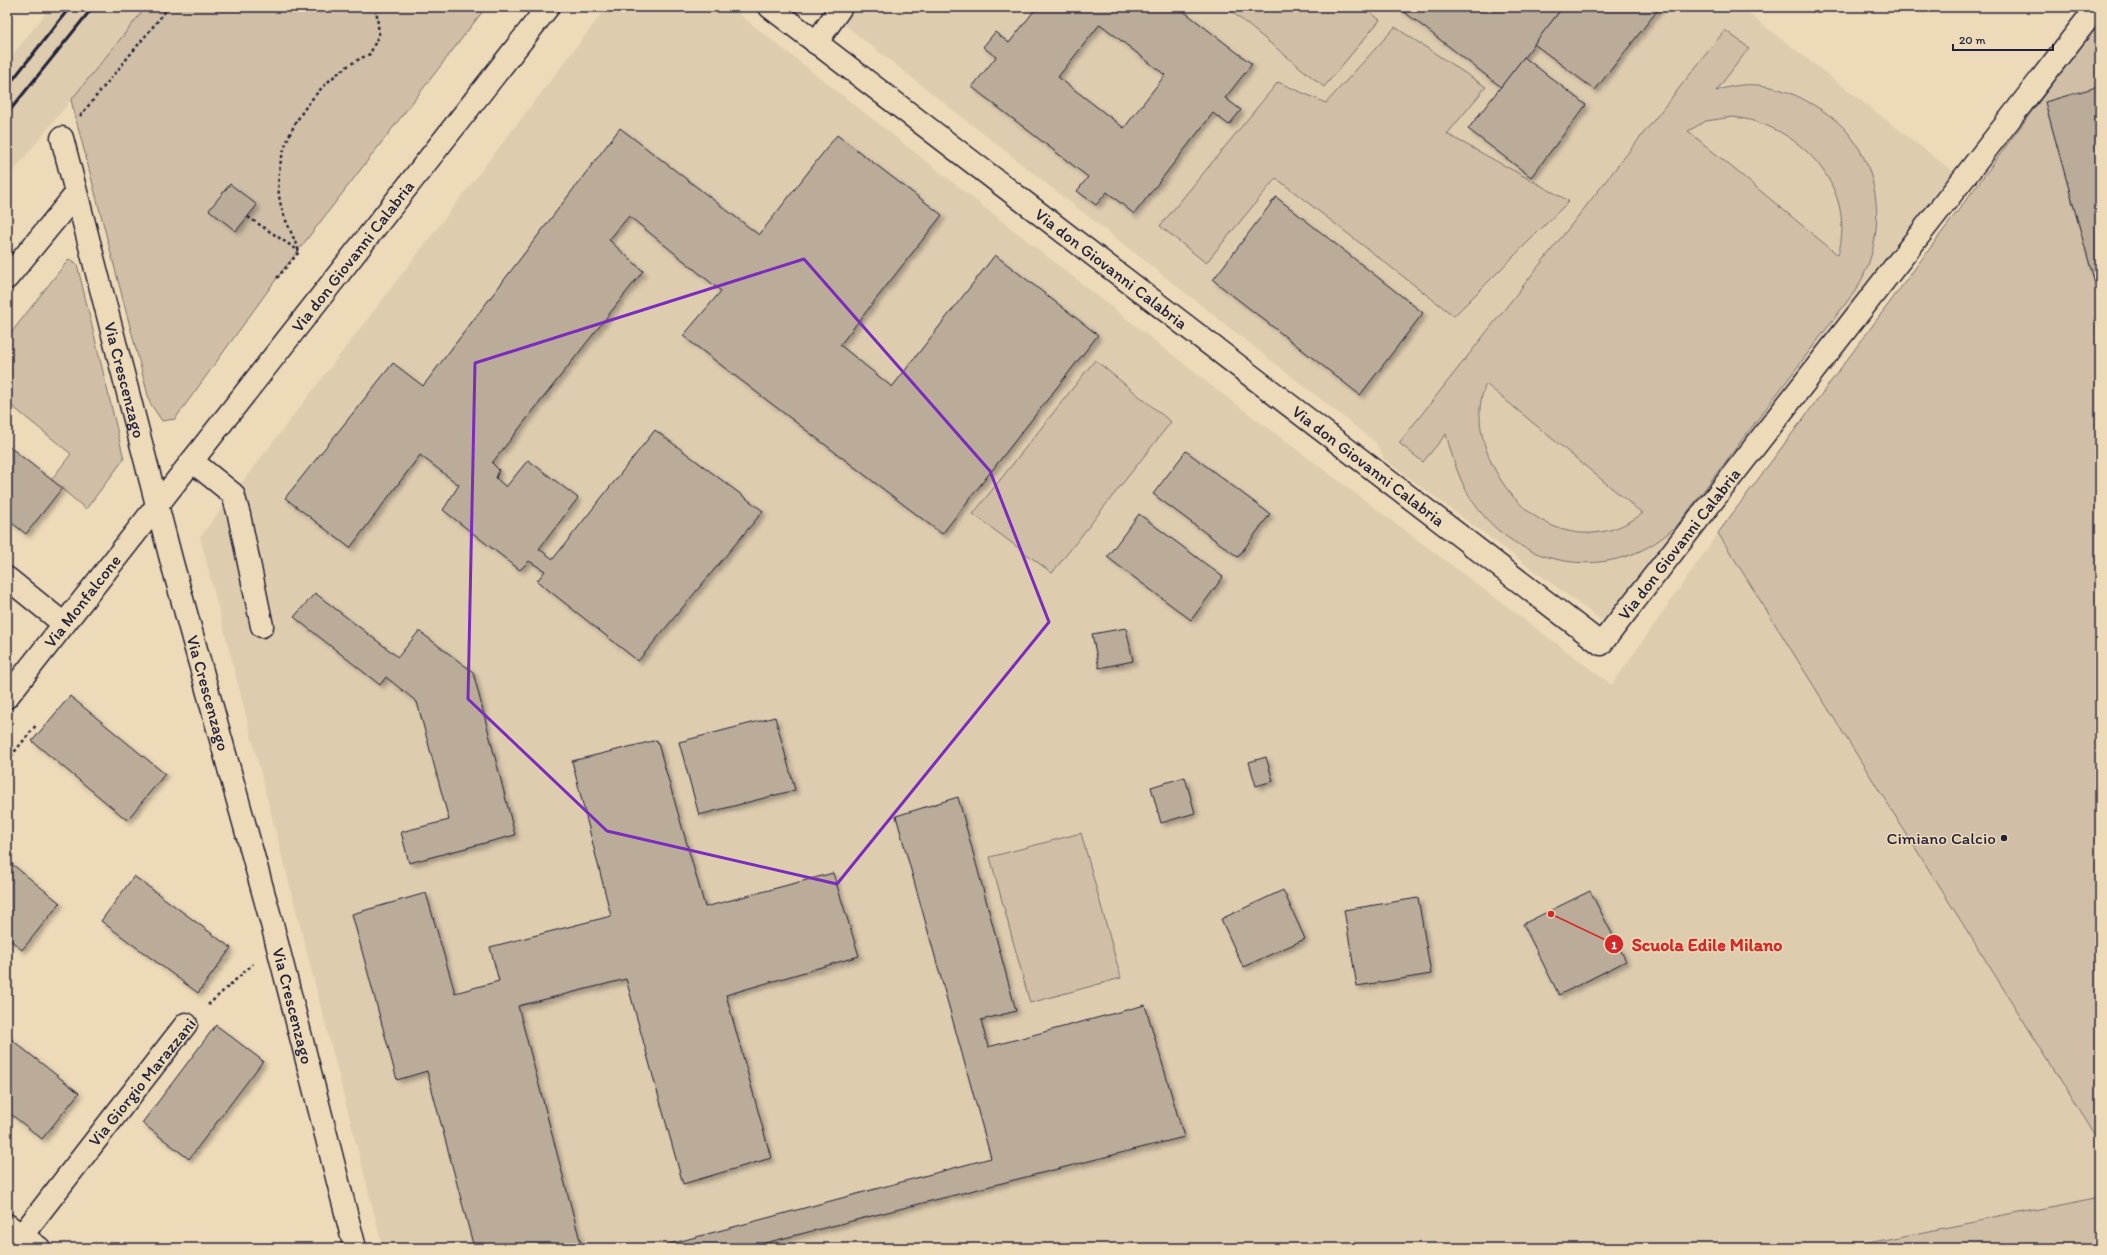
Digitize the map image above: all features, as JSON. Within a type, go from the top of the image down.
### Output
[{"type":"street","name":"Via don Giovanni Calabria","points":[[157,506],[548,7]]},
{"type":"street","name":"Via don Giovanni Calabria","points":[[770,7],[1601,644],[2098,7]]},
{"type":"street","points":[[816,43],[841,7]]},
{"type":"street","name":"Via Crescenzago","points":[[62,138],[157,506],[277,942],[355,1248]]},
{"type":"street","points":[[7,278],[76,194]]},
{"type":"street","points":[[192,461],[233,494],[239,515],[262,626]]},
{"type":"street","name":"Via Monfalcone","points":[[7,697],[157,506]]},
{"type":"street","points":[[7,578],[64,624]]},
{"type":"street","name":"Via Giorgio Marazzani","points":[[39,1248],[14,1236],[186,1024]]},
{"type":"path","points":[[62,138],[169,7]]},
{"type":"path","points":[[299,252],[281,205],[279,177],[284,149],[299,115],[335,75],[357,59],[370,54],[379,34],[376,7]]},
{"type":"path","points":[[248,217],[299,252]]},
{"type":"path","points":[[277,278],[299,252]]},
{"type":"path","points":[[7,761],[37,724]]},
{"type":"path","name":"Via Giorgio Marazzani","points":[[186,1024],[277,942]]},
{"type":"highlighted area","points":[[804,259],[990,471],[1049,622],[837,884],[607,831],[468,699],[475,363]]},
{"type":"shaded area","points":[[51,7],[146,7],[7,179],[7,62]]},
{"type":"shaded area","points":[[146,7],[486,7],[277,278],[175,419],[162,421],[150,403],[71,100]]},
{"type":"shaded area","points":[[607,7],[730,7],[1217,390],[1612,685],[1718,533],[2100,1143],[2100,1239],[2056,1248],[383,1248],[200,537]]},
{"type":"shaded area","points":[[822,7],[1740,7],[1955,173],[1605,623],[1385,460],[1375,442]]},
{"type":"shaded area","points":[[1226,7],[1364,7],[1380,20],[1324,87]]},
{"type":"shaded area","name":"Cimiano Calcio","points":[[2100,20],[2100,1143],[1718,533]]},
{"type":"shaded area","points":[[1395,27],[1486,87],[1447,134],[1569,201],[1454,316],[1276,178],[1206,263],[1160,226],[1278,82],[1326,103]]},
{"type":"shaded area","points":[[1725,30],[1749,48],[1716,91],[1738,85],[1759,85],[1780,89],[1801,98],[1823,111],[1843,127],[1857,144],[1867,164],[1873,185],[1876,207],[1876,229],[1872,251],[1865,272],[1855,291],[1679,523],[1656,542],[1630,555],[1602,562],[1574,562],[1546,557],[1520,545],[1496,528],[1476,506],[1461,481],[1446,434],[1423,462],[1399,443]],"holes":[[[1732,117],[1756,122],[1779,131],[1799,145],[1817,162],[1830,183],[1839,205],[1842,230],[1838,255],[1688,131],[1706,121]],[[1486,384],[1642,513],[1643,513],[1618,527],[1594,533],[1570,532],[1548,524],[1528,510],[1510,492],[1495,471],[1485,446],[1481,431],[1480,407]]]},
{"type":"shaded area","points":[[69,259],[77,264],[124,459],[86,509],[51,480],[71,454],[7,402],[7,338]]},
{"type":"shaded area","points":[[1095,360],[1171,422],[1052,573],[973,514]]},
{"type":"shaded area","points":[[1081,833],[1121,978],[1030,1003],[990,857]]},
{"type":"shaded area","points":[[2100,1197],[2100,1248],[1843,1248]]},
{"type":"building","points":[[1037,7],[1178,7],[1252,64],[1225,98],[1241,110],[1229,125],[1213,113],[1134,214],[1107,192],[1096,205],[1077,191],[1088,177],[972,87],[996,57],[983,47],[995,32],[1009,43]],"holes":[[[1100,24],[1165,75],[1124,128],[1058,77]]]},
{"type":"building","points":[[1398,7],[1563,7],[1501,87]]},
{"type":"building","points":[[1563,7],[1660,7],[1595,90],[1534,44]]},
{"type":"building","points":[[1524,57],[1586,105],[1531,177],[1468,129]]},
{"type":"building","points":[[2100,86],[2100,290],[2097,291],[2045,102]]},
{"type":"building","points":[[620,128],[759,235],[837,135],[942,215],[840,345],[892,387],[995,255],[1098,335],[942,534],[683,336],[721,291],[629,216],[609,240],[643,271],[492,463],[499,470],[496,478],[506,487],[528,460],[578,498],[539,549],[553,559],[655,430],[763,511],[638,661],[537,581],[545,571],[529,561],[520,570],[443,510],[459,485],[420,455],[350,548],[285,498],[393,363],[423,386]]},
{"type":"building","points":[[230,184],[257,205],[236,231],[209,210]]},
{"type":"building","points":[[1276,197],[1423,313],[1360,395],[1213,280]]},
{"type":"building","points":[[7,445],[62,488],[26,534],[7,519]]},
{"type":"building","points":[[1186,451],[1270,514],[1238,557],[1153,494]]},
{"type":"building","points":[[1139,514],[1223,577],[1191,620],[1107,557]]},
{"type":"building","points":[[315,593],[398,657],[419,631],[473,672],[515,835],[409,863],[401,832],[449,820],[417,702],[386,677],[380,685],[294,617]]},
{"type":"building","points":[[1126,628],[1133,661],[1099,668],[1092,634]]},
{"type":"building","points":[[70,696],[165,774],[127,820],[32,741]]},
{"type":"building","points":[[775,717],[795,790],[699,815],[679,742]]},
{"type":"building","points":[[657,740],[705,907],[833,873],[859,956],[726,995],[771,1158],[683,1184],[626,979],[518,1006],[582,1248],[474,1248],[427,1071],[397,1080],[352,914],[426,893],[455,993],[499,981],[490,947],[611,916],[572,761]]},
{"type":"building","points":[[1266,757],[1273,781],[1256,786],[1249,762]]},
{"type":"building","points":[[1185,777],[1195,813],[1161,823],[1151,787]]},
{"type":"building","points":[[958,797],[1016,1011],[981,1020],[988,1047],[1145,1005],[1184,1137],[745,1248],[655,1248],[991,1158],[896,816]]},
{"type":"building","points":[[7,860],[60,903],[22,950],[7,937]]},
{"type":"building","points":[[134,876],[231,948],[198,993],[101,921]]},
{"type":"building","points":[[1283,890],[1305,939],[1243,967],[1221,919]]},
{"type":"building","points":[[1590,891],[1626,961],[1559,995],[1523,924]]},
{"type":"building","points":[[1418,898],[1431,974],[1357,986],[1344,910]]},
{"type":"building","points":[[216,1025],[263,1061],[189,1159],[142,1123]]},
{"type":"building","points":[[7,1036],[79,1093],[42,1139],[7,1111]]},
{"type":"railway","points":[[7,87],[70,7]]},
{"type":"railway","points":[[7,114],[93,7]]},
{"type":"place","name":"Cimiano Calcio","points":[[2004,838]]},
{"type":"place","name":"Scuola Edile Milano","points":[[1551,914]]}]
